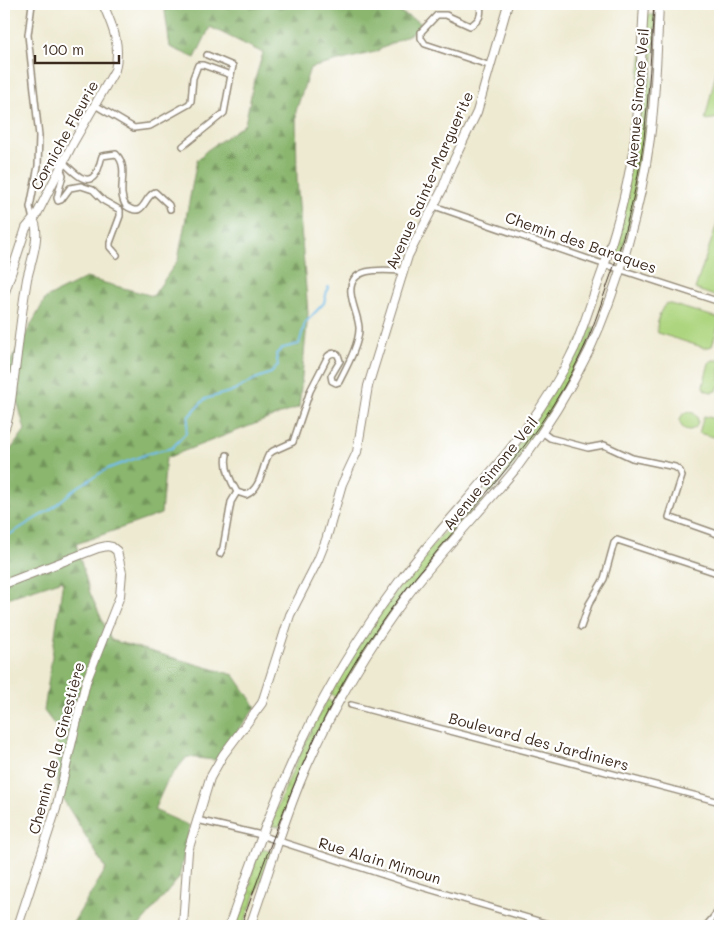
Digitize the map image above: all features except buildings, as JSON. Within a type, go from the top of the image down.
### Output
[{"type":"main road","name":"Corniche Fleurie","points":[[33,220],[115,70],[117,60],[116,36],[103,4]]},
{"type":"main road","name":"Avenue Sainte-Marguerite","points":[[183,926],[186,861],[197,820],[216,765],[262,703],[290,615],[310,577],[326,540],[342,484],[357,452],[368,386],[403,271],[412,248],[442,190],[453,160],[478,112],[508,4]]},
{"type":"main road","name":"Avenue Simone Veil","points":[[229,926],[249,870],[301,743],[344,662],[398,583],[506,457],[540,408],[574,348],[605,264],[621,211],[635,138],[639,102],[644,4]]},
{"type":"main road","name":"Avenue Simone Veil","points":[[250,926],[278,841],[314,750],[339,701],[410,592],[513,472],[542,432],[570,388],[588,354],[620,269],[637,207],[650,139],[659,4]]},
{"type":"main road","points":[[4,295],[24,234],[33,220]]},
{"type":"main road","points":[[4,430],[11,398],[27,280],[36,237],[36,228],[33,220]]},
{"type":"main road","name":"Chemin de la Ginestière","points":[[4,584],[107,546],[117,551],[122,573],[120,596],[86,682],[56,809],[18,926]]},
{"type":"street","points":[[32,4],[28,35],[39,136],[38,166],[30,207],[33,220]]},
{"type":"street","points":[[480,4],[482,14],[478,21],[470,26],[446,15],[437,15],[421,32],[421,38],[425,44],[491,66]]},
{"type":"street","points":[[183,146],[224,113],[233,66],[207,55]]},
{"type":"street","points":[[95,105],[134,128],[143,128],[189,104],[191,101],[193,78],[198,65],[231,75]]},
{"type":"street","points":[[62,165],[79,176],[87,179],[92,178],[96,174],[102,156],[116,154],[122,163],[121,196],[126,206],[133,210],[139,210],[151,194],[155,192],[170,206],[170,209]]},
{"type":"street","points":[[62,165],[63,175],[57,198],[58,201],[61,200],[70,188],[81,186],[93,190],[104,201],[120,210],[119,219],[110,243],[110,247],[117,255]]},
{"type":"street","name":"Chemin des Baraques","points":[[434,206],[720,302]]},
{"type":"street","points":[[227,456],[226,461],[231,482],[237,492],[246,496],[252,493],[269,454],[293,442],[310,391],[330,354],[338,354],[340,362],[331,376],[332,380],[336,383],[339,382],[347,366],[358,337],[359,328],[350,292],[355,279],[365,271],[371,270],[403,271]]},
{"type":"street","points":[[542,432],[550,438],[588,448],[604,445],[632,458],[675,467],[682,476],[669,517],[720,535]]},
{"type":"street","points":[[220,554],[223,548],[231,502],[237,492]]},
{"type":"street","points":[[581,627],[589,604],[604,579],[614,544],[617,540],[720,574]]},
{"type":"street","name":"Boulevard des Jardiniers","points":[[351,705],[720,802]]},
{"type":"street","name":"Rue Alain Mimoun","points":[[197,820],[263,836],[412,884],[555,926]]},
{"type":"street","points":[[706,926],[720,909]]},
{"type":"green space","points":[[164,4],[385,4],[426,26],[375,52],[310,68],[296,111],[297,180],[308,313],[299,407],[166,458],[161,514],[76,544],[90,593],[111,640],[234,675],[256,707],[215,760],[187,757],[167,781],[154,810],[190,826],[179,878],[139,926],[71,926],[106,869],[58,791],[57,728],[44,711],[63,580],[4,599],[4,459],[25,430],[8,366],[46,298],[86,278],[153,296],[178,260],[197,160],[206,151],[245,124],[253,86],[263,53],[210,27],[195,58],[170,47]]},
{"type":"green space","points":[[646,15],[656,15],[651,102],[639,189],[621,256],[612,253],[624,211]]},
{"type":"green space","points":[[720,55],[720,118],[705,120]]},
{"type":"green space","points":[[720,215],[720,298],[695,289]]},
{"type":"green space","points":[[667,303],[718,318],[719,323],[712,346],[705,348],[658,333],[659,317],[664,305]]},
{"type":"green space","points":[[586,326],[595,328],[557,405],[520,458],[488,494],[483,488],[520,443],[543,409]]},
{"type":"green space","points":[[713,360],[720,360],[720,382],[717,391],[711,392],[705,390],[703,386],[709,363]]},
{"type":"green space","points":[[689,412],[695,415],[698,421],[695,427],[689,430],[683,427],[680,421],[683,415]]},
{"type":"green space","points":[[704,416],[720,420],[720,439],[699,433]]},
{"type":"green space","points":[[478,493],[485,500],[441,550],[338,698],[330,694],[371,625],[415,566]]},
{"type":"green space","points":[[327,699],[334,704],[280,827],[272,826],[271,824],[290,776]]},
{"type":"green space","points":[[262,849],[272,852],[243,926],[236,926],[250,885],[254,864]]},
{"type":"waterway","points":[[4,538],[51,509],[76,488],[107,469],[150,453],[172,448],[186,433],[189,416],[205,399],[236,390],[255,379],[271,373],[278,365],[276,354],[283,348],[299,344],[305,323],[324,303],[328,287]]},
{"type":"tram line","points":[[241,926],[283,812],[315,737],[354,665],[376,630],[402,595],[485,495],[538,427],[562,390],[586,344],[619,252],[638,177],[646,121],[654,4]]}]
